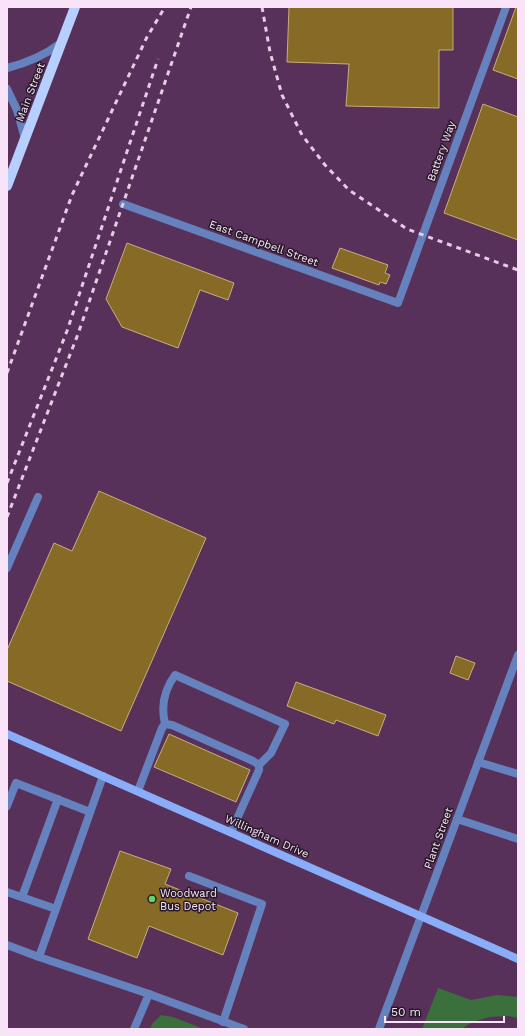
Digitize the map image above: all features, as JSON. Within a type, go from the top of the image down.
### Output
[{"type":"main road","name":"Main Street","points":[[7,186],[75,7]]},
{"type":"street","name":"Battery Way","points":[[398,303],[506,7]]},
{"type":"street","points":[[7,68],[47,53],[61,43]]},
{"type":"street","points":[[7,89],[17,110],[25,139]]},
{"type":"street","name":"East Campbell Street","points":[[123,204],[398,303]]},
{"type":"street","points":[[7,568],[38,497]]},
{"type":"street","name":"Plant Street","points":[[379,1029],[518,655]]},
{"type":"street","points":[[138,791],[162,728],[165,724],[162,712],[165,694],[175,675],[285,724],[272,754],[259,765],[231,832]]},
{"type":"street","points":[[165,724],[172,725],[259,765]]},
{"type":"street","name":"Willingham Drive","points":[[7,734],[518,959]]},
{"type":"street","points":[[478,762],[518,774]]},
{"type":"street","points":[[39,957],[103,776]]},
{"type":"street","points":[[7,806],[16,783],[90,812]]},
{"type":"street","points":[[22,897],[58,799]]},
{"type":"street","points":[[457,819],[518,839]]},
{"type":"street","points":[[189,876],[262,904],[223,1022]]},
{"type":"street","points":[[7,892],[56,909]]},
{"type":"street","points":[[7,945],[149,994],[244,1029]]},
{"type":"street","points":[[134,1029],[149,994]]},
{"type":"shaded area","points":[[7,7],[518,7],[518,1029],[7,1029]]},
{"type":"green space","points":[[438,988],[471,1000],[497,995],[518,997],[518,1018],[508,1016],[489,1017],[473,1022],[461,1029],[422,1029]]},
{"type":"green space","points":[[161,1015],[173,1017],[204,1029],[150,1029],[152,1024]]},
{"type":"building","points":[[289,7],[453,7],[453,50],[439,50],[439,108],[346,106],[349,64],[287,62]]},
{"type":"building","points":[[516,7],[518,7],[518,79],[493,70]]},
{"type":"building","points":[[483,104],[518,117],[518,240],[444,213]]},
{"type":"building","points":[[127,243],[234,283],[228,300],[200,290],[178,348],[122,327],[106,299]]},
{"type":"building","points":[[340,248],[388,265],[385,273],[390,275],[386,284],[380,282],[379,285],[332,268]]},
{"type":"building","points":[[99,491],[206,538],[121,731],[7,681],[7,650],[54,543],[72,551]]},
{"type":"building","points":[[456,656],[475,663],[468,680],[450,673]]},
{"type":"building","points":[[296,682],[386,715],[378,736],[336,720],[334,724],[287,706]]},
{"type":"building","points":[[169,734],[250,770],[236,802],[154,767]]},
{"type":"building","name":"Woodward Bus Depot","points":[[120,851],[171,869],[165,884],[238,913],[223,955],[149,926],[137,958],[88,939]]},
{"type":"railway","points":[[7,373],[72,195],[147,37],[165,7]]},
{"type":"railway","points":[[7,517],[78,334],[191,7]]},
{"type":"railway","points":[[262,7],[270,52],[282,95],[302,135],[325,165],[349,190],[407,229],[518,270]]},
{"type":"railway","points":[[7,483],[67,331],[158,59]]},
{"type":"place","name":"Woodward Bus Depot","points":[[152,899]]}]
